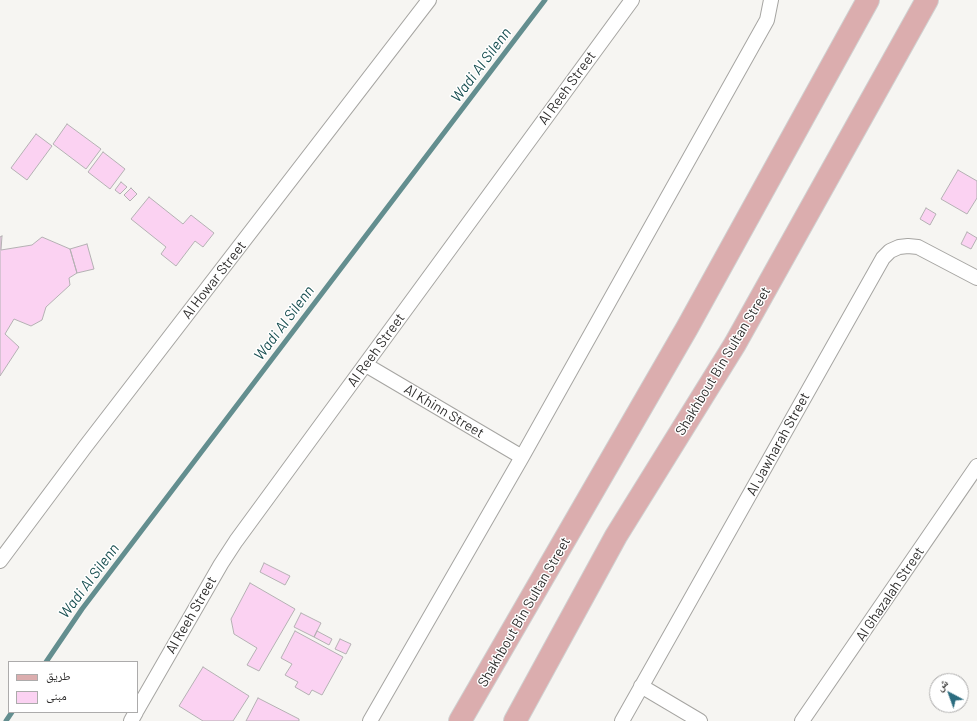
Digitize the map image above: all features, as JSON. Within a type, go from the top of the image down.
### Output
[{"type":"main road","name":"Shakhbout Bin Sultan Street","points":[[460,721],[687,328],[868,0]]},
{"type":"main road","name":"Shakhbout Bin Sultan Street","points":[[515,721],[616,536],[739,337],[927,0]]},
{"type":"street","name":"Al Howar Street","points":[[0,561],[90,441],[429,0]]},
{"type":"street","name":"Al Reeh Street","points":[[138,708],[221,564],[632,0]]},
{"type":"street","points":[[370,721],[522,457],[767,20],[771,0]]},
{"type":"street","name":"Al Jawharah Street","points":[[622,721],[883,258],[899,247],[918,247],[977,278]]},
{"type":"street","name":"Al Khinn Street","points":[[366,365],[522,457]]},
{"type":"street","name":"Al Ghazalah Street","points":[[802,721],[977,466]]},
{"type":"street","points":[[641,686],[700,721]]},
{"type":"building","points":[[67,124],[101,149],[86,169],[53,144]]},
{"type":"building","points":[[36,134],[52,146],[27,180],[11,168]]},
{"type":"building","points":[[103,152],[125,169],[110,189],[88,172]]},
{"type":"building","points":[[958,170],[977,181],[977,198],[967,214],[941,199]]},
{"type":"building","points":[[121,182],[127,187],[120,194],[115,190]]},
{"type":"building","points":[[131,188],[137,194],[130,201],[124,195]]},
{"type":"building","points":[[149,197],[183,224],[191,215],[214,233],[203,247],[195,241],[176,266],[161,254],[166,247],[131,219]]},
{"type":"building","points":[[926,208],[936,214],[930,225],[920,219]]},
{"type":"building","points":[[967,232],[977,238],[971,249],[961,244]]},
{"type":"building","points":[[2,236],[1,250],[32,245],[42,237],[70,249],[77,273],[69,278],[70,285],[46,307],[42,320],[31,326],[14,319],[5,334],[19,347],[0,376],[0,237]]},
{"type":"building","points":[[87,244],[94,269],[77,273],[70,249]]},
{"type":"building","points":[[264,563],[290,576],[285,585],[260,572]]},
{"type":"building","points":[[250,583],[295,609],[259,671],[247,665],[257,648],[234,634],[231,619]]},
{"type":"building","points":[[301,613],[321,623],[314,637],[294,627]]},
{"type":"building","points":[[295,631],[343,657],[322,695],[312,690],[309,695],[295,687],[298,682],[285,675],[292,664],[281,658]]},
{"type":"building","points":[[317,631],[332,639],[329,645],[314,637]]},
{"type":"building","points":[[340,639],[351,644],[346,654],[335,649]]},
{"type":"building","points":[[203,667],[249,696],[233,721],[203,721],[179,706]]},
{"type":"building","points":[[258,698],[299,719],[299,721],[246,721]]},
{"type":"waterway","name":"Wadi Al Silenn","points":[[47,661],[82,609],[545,0]]},
{"type":"waterway","name":"Wadi Al Silenn","points":[[6,721],[11,713]]}]
